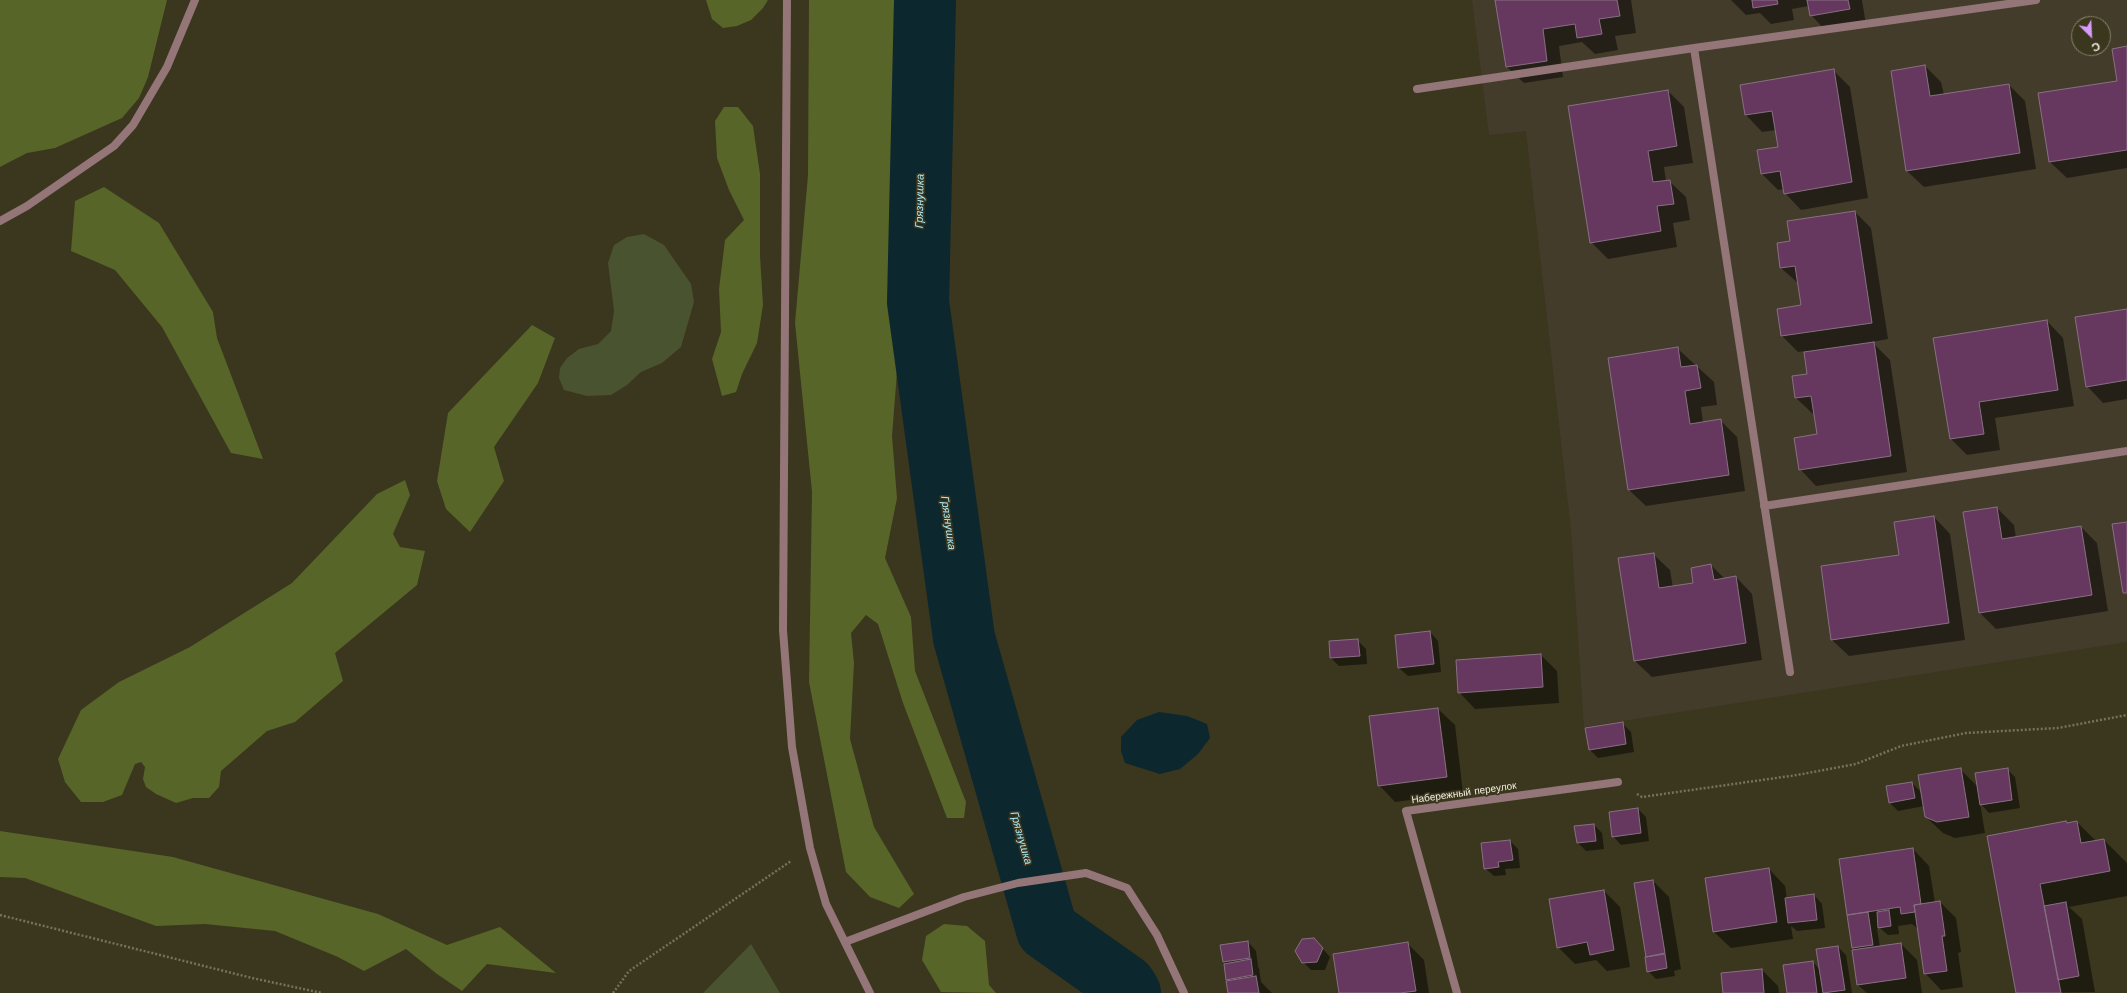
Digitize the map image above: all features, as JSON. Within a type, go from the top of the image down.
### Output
[{"type":"street","points":[[0,221],[27,206],[114,146],[133,125],[167,67],[195,0]]},
{"type":"street","points":[[787,0],[783,630],[792,747],[810,848],[826,904],[870,993]]},
{"type":"street","points":[[1417,89],[2036,0]]},
{"type":"street","points":[[1694,48],[1790,672]]},
{"type":"street","points":[[1764,506],[2127,451]]},
{"type":"street","name":"Набережный переулок","points":[[1457,993],[1406,811],[1618,782]]},
{"type":"street","points":[[845,942],[964,897],[1018,883],[1086,873],[1127,888],[1157,935],[1184,993]]},
{"type":"path","points":[[1618,782],[1642,797],[1797,775],[1856,764],[1901,746],[1966,734],[2058,728],[2127,715]]},
{"type":"path","points":[[613,993],[629,971],[810,848]]},
{"type":"path","points":[[0,915],[252,978],[322,993]]},
{"type":"shaded area","points":[[1472,0],[2127,0],[2127,642],[1584,727],[1571,530],[1526,131],[1489,135]]},
{"type":"green space","points":[[0,0],[167,0],[148,77],[139,98],[122,118],[55,148],[27,153],[0,167]]},
{"type":"green space","points":[[706,0],[768,0],[763,8],[751,20],[737,26],[723,28],[712,19]]},
{"type":"green space","points":[[809,0],[907,0],[897,72],[898,359],[892,436],[897,498],[885,558],[911,617],[915,671],[966,802],[964,818],[947,818],[903,703],[878,624],[866,615],[851,633],[854,663],[850,739],[874,827],[914,894],[899,908],[870,897],[846,872],[809,682],[812,492],[795,323],[808,175]]},
{"type":"green space","points":[[724,107],[738,107],[753,126],[760,174],[760,256],[763,305],[757,343],[742,374],[736,392],[722,396],[712,359],[721,332],[719,289],[725,240],[744,220],[729,190],[717,158],[715,121]]},
{"type":"green space","points":[[104,187],[159,223],[213,312],[217,338],[263,459],[231,453],[162,327],[115,270],[71,251],[75,201]]},
{"type":"green space","points":[[644,234],[664,245],[691,284],[694,302],[681,347],[662,363],[641,372],[627,385],[611,395],[587,396],[564,390],[559,378],[560,368],[567,358],[579,349],[598,344],[611,331],[614,311],[608,263],[614,245],[627,237]]},
{"type":"green space","points":[[532,325],[555,338],[538,383],[494,447],[504,481],[470,532],[446,509],[437,481],[448,413]]},
{"type":"green space","points":[[405,480],[410,495],[393,534],[400,547],[425,551],[417,585],[335,653],[343,681],[295,722],[267,731],[221,771],[219,787],[209,798],[193,798],[176,803],[156,794],[146,787],[143,779],[145,767],[141,762],[135,764],[122,795],[103,802],[81,802],[65,782],[58,759],[81,710],[119,682],[190,647],[292,583],[377,494]]},
{"type":"green space","points":[[0,831],[173,857],[378,914],[447,945],[500,927],[556,973],[487,964],[462,991],[437,974],[406,949],[364,971],[338,957],[275,931],[205,924],[156,926],[25,878],[0,877]]},
{"type":"green space","points":[[944,924],[967,926],[985,941],[989,985],[996,993],[941,992],[922,960],[926,936]]},
{"type":"green space","points":[[751,944],[780,993],[703,993]]},
{"type":"water","points":[[1159,712],[1187,716],[1207,724],[1210,738],[1198,754],[1180,769],[1160,774],[1125,763],[1121,751],[1121,737],[1137,720]]},
{"type":"building","points":[[1495,0],[1617,0],[1620,16],[1599,19],[1602,34],[1577,38],[1575,24],[1543,29],[1547,61],[1506,67]]},
{"type":"building","points":[[1752,0],[1777,0],[1778,4],[1753,8]]},
{"type":"building","points":[[1807,0],[1848,0],[1850,9],[1810,16]]},
{"type":"building","points":[[2127,46],[2127,150],[2049,162],[2038,93],[2117,81],[2112,49]]},
{"type":"building","points":[[1925,65],[1930,96],[2009,84],[2020,153],[1906,171],[1891,71]]},
{"type":"building","points":[[1834,69],[1852,182],[1784,194],[1780,171],[1761,174],[1757,150],[1778,147],[1772,111],[1745,115],[1740,85]]},
{"type":"building","points":[[1668,90],[1677,146],[1648,151],[1653,182],[1670,180],[1674,204],[1657,206],[1661,231],[1590,243],[1568,106]]},
{"type":"building","points":[[1855,211],[1872,323],[1781,336],[1777,309],[1801,305],[1795,266],[1780,268],[1777,243],[1790,241],[1787,221]]},
{"type":"building","points":[[2127,309],[2127,380],[2086,387],[2075,317]]},
{"type":"building","points":[[2047,320],[2058,390],[1979,402],[1984,434],[1950,439],[1933,338]]},
{"type":"building","points":[[1874,342],[1891,456],[1799,470],[1794,438],[1817,434],[1811,396],[1795,398],[1792,376],[1807,374],[1804,352]]},
{"type":"building","points":[[1678,347],[1681,367],[1697,365],[1701,388],[1685,391],[1690,424],[1721,419],[1729,475],[1628,490],[1608,358]]},
{"type":"building","points":[[1997,507],[2002,539],[2081,526],[2092,595],[1979,613],[1963,512]]},
{"type":"building","points":[[1934,516],[1949,623],[1831,640],[1821,566],[1899,555],[1894,522]]},
{"type":"building","points":[[2127,522],[2127,593],[2123,593],[2112,524]]},
{"type":"building","points":[[1654,553],[1659,588],[1693,583],[1691,568],[1711,564],[1714,580],[1736,576],[1746,643],[1634,661],[1618,558]]},
{"type":"building","points":[[1430,631],[1434,664],[1398,668],[1395,635]]},
{"type":"building","points":[[1358,639],[1360,656],[1330,658],[1329,641]]},
{"type":"building","points":[[1541,654],[1543,687],[1458,693],[1456,660]]},
{"type":"building","points":[[1438,708],[1447,777],[1378,786],[1369,716]]},
{"type":"building","points":[[1623,722],[1626,744],[1589,750],[1585,728]]},
{"type":"building","points":[[1961,768],[1969,817],[1937,822],[1925,817],[1918,775]]},
{"type":"building","points":[[2008,768],[2012,800],[1980,805],[1975,773]]},
{"type":"building","points":[[1912,782],[1915,798],[1889,803],[1886,786]]},
{"type":"building","points":[[1638,808],[1641,833],[1612,837],[1609,812]]},
{"type":"building","points":[[2066,821],[2067,823],[2077,821],[2081,843],[2104,839],[2110,871],[2040,884],[2061,993],[2016,993],[1987,836]]},
{"type":"building","points":[[1594,824],[1596,841],[1577,843],[1574,826]]},
{"type":"building","points":[[1510,840],[1513,860],[1498,862],[1499,867],[1484,869],[1481,843]]},
{"type":"building","points":[[1913,848],[1921,904],[1914,905],[1915,912],[1901,914],[1900,907],[1847,915],[1839,859]]},
{"type":"building","points":[[1769,868],[1777,922],[1713,932],[1705,878]]},
{"type":"building","points":[[1653,880],[1665,953],[1646,957],[1634,883]]},
{"type":"building","points":[[1604,890],[1614,950],[1590,955],[1587,942],[1557,948],[1549,899]]},
{"type":"building","points":[[1814,894],[1817,920],[1788,923],[1785,898]]},
{"type":"building","points":[[1940,901],[1945,936],[1942,936],[1947,971],[1924,974],[1914,905]]},
{"type":"building","points":[[2066,902],[2079,976],[2058,980],[2044,906]]},
{"type":"building","points":[[1889,910],[1891,926],[1878,928],[1877,912]]},
{"type":"building","points":[[1868,912],[1873,945],[1852,948],[1847,915]]},
{"type":"building","points":[[1314,938],[1323,948],[1317,962],[1302,963],[1295,951],[1302,939]]},
{"type":"building","points":[[1248,941],[1250,958],[1223,962],[1220,945]]},
{"type":"building","points":[[1408,942],[1416,991],[1400,993],[1339,993],[1333,954]]},
{"type":"building","points":[[1901,943],[1906,978],[1857,985],[1852,950]]},
{"type":"building","points":[[1838,946],[1845,990],[1823,993],[1816,949]]},
{"type":"building","points":[[1665,954],[1667,968],[1647,972],[1645,957]]},
{"type":"building","points":[[1251,959],[1253,975],[1226,980],[1224,964]]},
{"type":"building","points":[[1813,961],[1817,993],[1787,993],[1783,965]]},
{"type":"building","points":[[1762,969],[1764,993],[1723,993],[1721,973]]},
{"type":"building","points":[[1256,976],[1259,993],[1228,993],[1226,981]]},
{"type":"waterway","name":"Грязнушка","points":[[925,0],[918,302],[964,638],[1047,930],[1125,985],[1130,993]]}]
